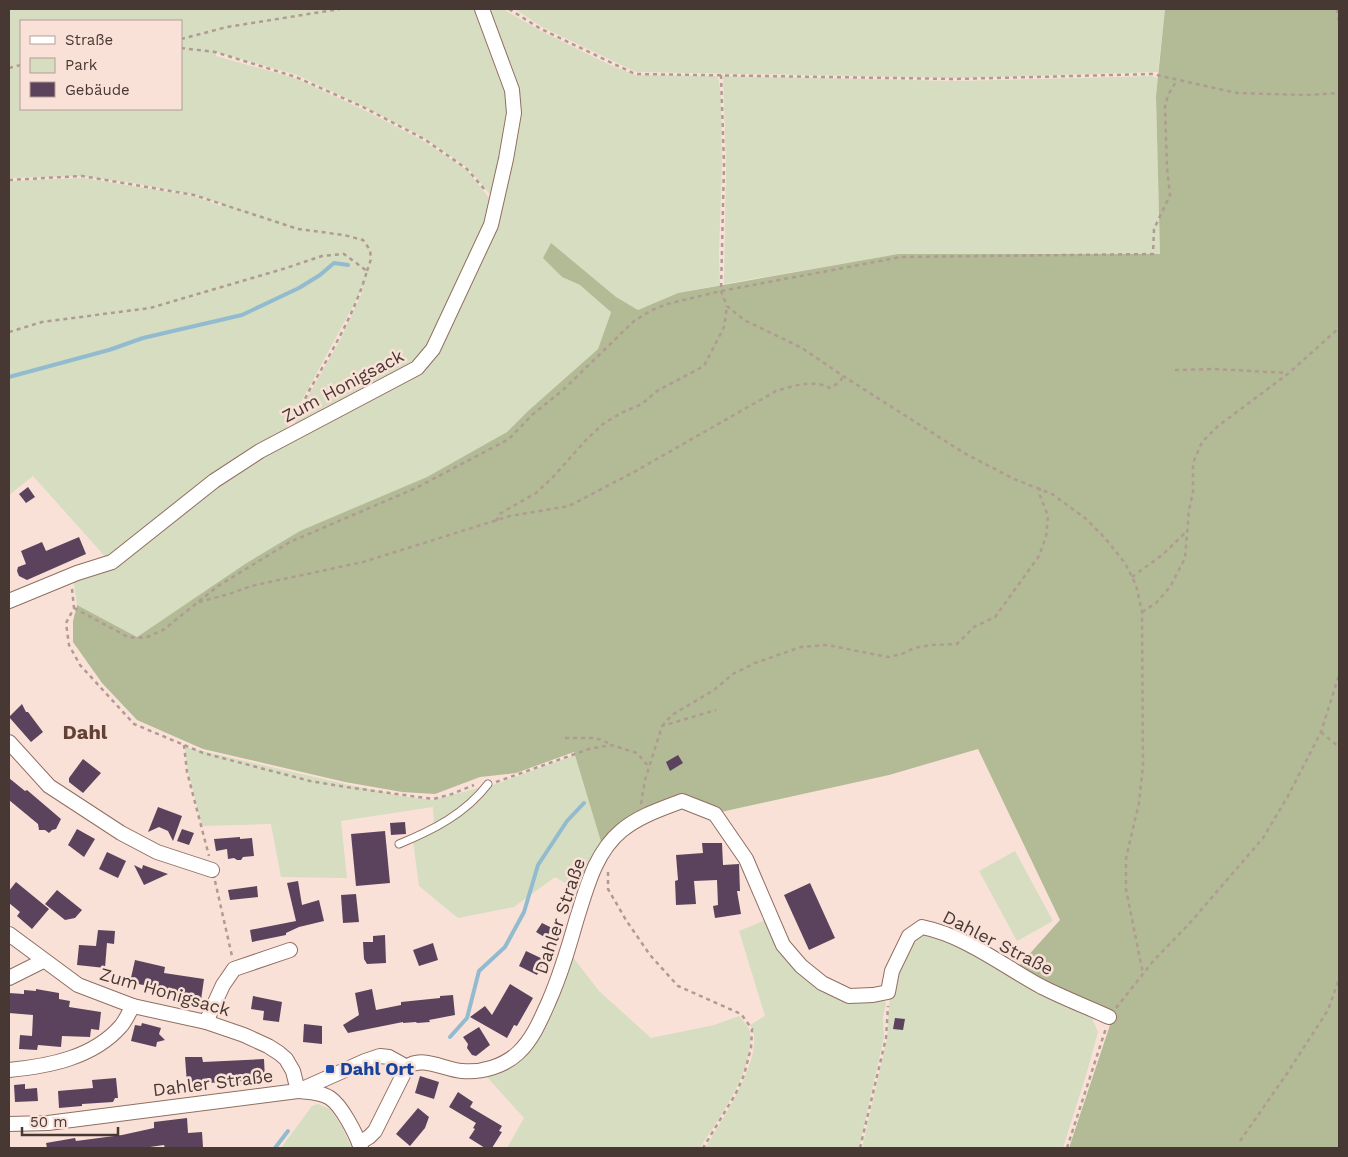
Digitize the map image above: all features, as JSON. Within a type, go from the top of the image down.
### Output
[{"type":"street","name":"Zum Honigsack","points":[[9,601],[70,576],[112,562],[214,481],[260,451],[418,368],[433,349],[459,297],[490,225],[506,159],[514,114],[512,90],[482,9]]},
{"type":"street","points":[[9,742],[49,786],[121,834],[157,852],[212,870]]},
{"type":"street","name":"Dahler Straße","points":[[9,1124],[48,1123],[298,1091],[374,1057],[388,1057],[407,1067],[412,1063],[420,1062],[454,1070],[471,1071],[497,1066],[519,1052],[530,1039],[538,1024],[558,980],[595,865],[608,844],[621,831],[639,818],[682,800],[715,814],[746,860],[783,945],[801,966],[822,983],[849,996],[874,995],[888,992],[892,971],[909,936],[922,927],[940,931],[988,955],[1042,987],[1109,1017]]},
{"type":"street","name":"Zum Honigsack","points":[[9,934],[43,961],[78,985],[133,1006],[206,1022],[256,1040],[279,1052],[293,1071],[298,1091]]},
{"type":"street","points":[[206,1022],[223,985],[234,969],[290,950]]},
{"type":"street","points":[[9,978],[43,961]]},
{"type":"street","points":[[9,1070],[57,1062],[91,1050],[108,1038],[121,1025],[133,1006]]},
{"type":"street","points":[[298,1091],[318,1094],[333,1101],[345,1116],[360,1145],[375,1131],[407,1067]]},
{"type":"lane","points":[[399,844],[445,822],[477,798],[488,784]]},
{"type":"path","points":[[182,39],[227,27],[340,9]]},
{"type":"path","points":[[509,9],[541,29],[635,74],[956,80],[1152,74],[1236,93],[1305,95],[1339,93]]},
{"type":"path","points":[[1337,9],[1339,22]]},
{"type":"path","points":[[182,48],[215,52],[296,77],[363,107],[424,139],[467,169],[496,203]]},
{"type":"path","points":[[721,75],[724,164],[721,291],[727,306],[744,320],[802,348],[964,453],[1014,479],[1052,494],[1085,518],[1104,536],[1125,563],[1136,585],[1142,612],[1143,766],[1139,803],[1126,858],[1126,889],[1143,974]]},
{"type":"path","points":[[74,608],[128,637],[147,637],[163,630],[218,586],[290,542],[416,488],[509,439],[532,414],[563,390],[634,321],[650,311],[667,304],[721,291],[901,257],[1153,254],[1154,229],[1170,195],[1165,107],[1168,95],[1177,80]]},
{"type":"path","points":[[9,180],[82,176],[194,195],[298,229],[344,235],[363,240],[370,250],[371,259],[360,295],[296,418]]},
{"type":"path","points":[[9,332],[42,322],[150,308],[283,270],[322,256],[344,254],[367,271]]},
{"type":"path","points":[[495,521],[501,513],[536,493],[553,478],[587,438],[603,424],[621,413],[642,404],[656,391],[704,366],[724,327],[727,306]]},
{"type":"path","points":[[1142,612],[1156,603],[1170,587],[1185,558],[1193,492],[1193,463],[1202,442],[1218,426],[1289,373],[1339,328]]},
{"type":"path","points":[[1174,370],[1216,369],[1289,373]]},
{"type":"path","points":[[198,602],[250,586],[363,562],[510,516],[569,506],[634,472],[776,392],[794,386],[821,383],[830,388],[840,382],[843,376]]},
{"type":"path","points":[[639,818],[645,780],[662,726],[672,715],[714,690],[733,674],[755,663],[802,647],[827,645],[888,657],[902,654],[914,648],[956,644],[974,627],[995,617],[1039,556],[1046,537],[1048,516],[1039,493],[1040,488]]},
{"type":"path","points":[[1132,577],[1162,555],[1187,531]]},
{"type":"path","points":[[70,576],[74,608],[66,624],[69,645],[80,665],[134,724],[203,753],[310,781],[346,788],[433,799],[452,794],[472,785],[488,784],[589,749],[611,745],[637,753],[649,767]]},
{"type":"path","points":[[1067,1148],[1109,1017],[1143,974],[1263,838],[1288,796],[1321,732],[1339,675]]},
{"type":"path","points":[[662,726],[716,710]]},
{"type":"path","points":[[1321,732],[1339,747]]},
{"type":"path","points":[[565,738],[596,738],[617,747]]},
{"type":"path","points":[[608,869],[608,889],[650,955],[678,986],[741,1014],[752,1029],[752,1048],[744,1075],[735,1095],[703,1148]]},
{"type":"path","points":[[1240,1141],[1328,1010],[1339,980]]},
{"type":"path","points":[[860,1148],[886,1038],[888,992]]},
{"type":"green space","points":[[9,9],[479,9],[510,91],[511,114],[494,199],[468,168],[423,137],[297,75],[216,52],[216,56],[295,78],[362,109],[422,140],[467,170],[493,203],[488,221],[424,358],[289,435],[308,396],[339,342],[361,295],[363,287],[361,287],[359,295],[282,437],[109,561],[33,476],[9,495],[9,181],[83,178],[194,196],[221,206],[222,204],[195,195],[83,176],[9,178]]},
{"type":"green space","points":[[485,9],[503,9],[541,31],[635,75],[716,76],[719,80],[721,99],[720,285],[678,293],[638,310],[543,257],[562,277],[580,285],[611,311],[598,349],[507,432],[427,477],[300,532],[245,564],[137,637],[77,605],[73,577],[114,563],[216,482],[419,370],[493,225],[517,113]]},
{"type":"green space","points":[[515,9],[1165,9],[1158,72],[957,78],[636,72],[542,27]]},
{"type":"green space","points":[[1165,9],[1339,9],[1339,1148],[1069,1148],[1113,1016],[1016,969],[1060,920],[978,749],[889,775],[721,812],[681,797],[602,845],[574,752],[516,773],[480,777],[435,794],[402,792],[345,782],[203,749],[137,720],[102,683],[73,642],[73,621],[77,605],[137,637],[245,564],[300,531],[427,477],[507,432],[598,349],[611,312],[580,285],[562,277],[543,258],[551,243],[616,297],[638,310],[678,293],[898,254],[1160,254],[1156,96]]},
{"type":"green space","points":[[723,76],[956,81],[1152,76],[1158,78],[1156,96],[1160,254],[898,254],[724,284],[726,166]]},
{"type":"green space","points":[[185,747],[401,796],[433,800],[482,787],[475,797],[434,826],[433,807],[341,821],[347,878],[281,877],[271,824],[202,826],[188,771]]},
{"type":"green space","points":[[575,755],[602,845],[583,893],[555,877],[514,907],[458,918],[419,886],[413,841],[465,811],[490,786]]},
{"type":"green space","points":[[1015,851],[1053,921],[1017,941],[979,871]]},
{"type":"green space","points":[[768,919],[822,986],[884,999],[886,1004],[883,1017],[884,1037],[859,1148],[705,1148],[740,1088],[748,1069],[753,1052],[754,1037],[750,1025],[765,1016],[739,931]]},
{"type":"green space","points":[[922,930],[939,932],[1082,1009],[1092,1018],[1098,1032],[1063,1148],[862,1148],[887,1039],[890,993],[910,938]]},
{"type":"green space","points":[[569,952],[599,991],[651,1038],[714,1025],[739,1016],[747,1025],[750,1032],[750,1046],[747,1062],[734,1093],[700,1148],[507,1148],[524,1118],[487,1077],[510,1065]]},
{"type":"green space","points":[[318,1104],[330,1109],[342,1127],[352,1148],[281,1148],[312,1106]]},
{"type":"building","points":[[28,487],[35,497],[26,503],[19,494]]},
{"type":"building","points":[[79,537],[86,554],[27,580],[19,576],[18,567],[26,564],[21,551],[42,542],[46,551]]},
{"type":"building","points":[[22,704],[26,712],[28,712],[43,732],[31,742],[9,717]]},
{"type":"building","points":[[678,755],[683,763],[670,771],[666,762]]},
{"type":"building","points":[[83,759],[101,773],[83,793],[69,782],[69,778]]},
{"type":"building","points":[[9,778],[25,791],[27,790],[61,819],[56,829],[49,833],[45,830],[39,830],[38,824],[9,800]]},
{"type":"building","points":[[158,807],[182,816],[173,841],[168,831],[159,827],[148,832]]},
{"type":"building","points":[[405,822],[406,834],[391,835],[390,823]]},
{"type":"building","points":[[77,829],[95,839],[84,857],[68,845]]},
{"type":"building","points":[[182,829],[194,833],[189,845],[177,841]]},
{"type":"building","points":[[385,831],[390,883],[356,886],[351,834]]},
{"type":"building","points":[[240,837],[240,839],[252,838],[254,856],[243,857],[241,860],[228,859],[227,849],[216,851],[214,839]]},
{"type":"building","points":[[702,843],[722,843],[723,865],[739,864],[740,891],[737,891],[741,914],[715,918],[713,906],[718,905],[717,880],[694,881],[696,904],[676,905],[675,881],[678,880],[676,855],[703,853]]},
{"type":"building","points":[[107,852],[126,861],[118,878],[99,869]]},
{"type":"building","points":[[134,865],[142,869],[143,865],[168,874],[144,885]]},
{"type":"building","points":[[298,881],[302,905],[319,900],[324,921],[299,927],[286,933],[286,935],[252,942],[250,930],[296,921],[287,883]]},
{"type":"building","points":[[16,882],[49,909],[32,929],[17,916],[20,912],[9,903],[9,891]]},
{"type":"building","points":[[810,883],[835,938],[809,950],[784,895]]},
{"type":"building","points":[[257,886],[258,897],[230,900],[228,890]]},
{"type":"building","points":[[57,890],[82,910],[75,918],[65,920],[45,904]]},
{"type":"building","points":[[356,894],[359,922],[343,923],[341,895]]},
{"type":"building","points":[[542,923],[552,928],[546,938],[536,932]]},
{"type":"building","points":[[98,930],[115,931],[114,944],[107,943],[105,968],[77,965],[79,945],[96,946]]},
{"type":"building","points":[[385,935],[386,963],[367,964],[364,959],[363,942],[373,942],[373,936]]},
{"type":"building","points":[[433,943],[438,960],[419,966],[413,950]]},
{"type":"building","points":[[526,951],[545,960],[537,975],[519,966]]},
{"type":"building","points":[[135,960],[165,967],[164,973],[204,979],[201,1000],[172,995],[173,992],[130,982]]},
{"type":"building","points":[[510,984],[533,998],[517,1026],[514,1025],[507,1038],[470,1017],[485,1006],[492,1015]]},
{"type":"building","points":[[36,989],[59,993],[59,999],[70,1001],[69,1007],[101,1012],[99,1030],[91,1029],[90,1037],[62,1036],[61,1047],[38,1045],[37,1050],[19,1049],[20,1035],[32,1036],[33,1015],[9,1013],[9,993],[24,994],[24,990],[36,991]]},
{"type":"building","points":[[372,989],[376,1010],[401,1005],[401,1002],[453,995],[455,1015],[429,1020],[430,1022],[403,1022],[348,1033],[343,1025],[359,1015],[355,993]]},
{"type":"building","points":[[253,996],[282,1002],[279,1022],[263,1020],[264,1011],[251,1009]]},
{"type":"building","points":[[895,1018],[905,1019],[903,1030],[893,1029]]},
{"type":"building","points":[[142,1023],[161,1028],[159,1034],[165,1040],[157,1042],[156,1047],[131,1041],[135,1025],[141,1026]]},
{"type":"building","points":[[304,1024],[322,1026],[322,1044],[303,1042]]},
{"type":"building","points":[[479,1027],[490,1045],[476,1056],[472,1055],[467,1048],[468,1044],[463,1037]]},
{"type":"building","points":[[185,1057],[202,1057],[203,1062],[264,1059],[265,1080],[187,1084]]},
{"type":"building","points":[[420,1076],[439,1082],[434,1099],[415,1093]]},
{"type":"building","points":[[116,1078],[118,1098],[115,1098],[113,1102],[59,1108],[58,1091],[93,1088],[92,1080]]},
{"type":"building","points":[[25,1084],[25,1089],[37,1088],[38,1101],[15,1102],[14,1085]]},
{"type":"building","points":[[458,1092],[473,1102],[470,1107],[502,1126],[499,1131],[502,1132],[492,1148],[485,1148],[469,1138],[475,1129],[473,1128],[476,1123],[449,1107]]},
{"type":"building","points":[[418,1108],[429,1117],[425,1128],[410,1146],[396,1134]]},
{"type":"building","points":[[187,1118],[188,1133],[202,1132],[203,1147],[165,1148],[164,1145],[143,1148],[47,1148],[46,1143],[75,1138],[76,1141],[122,1135],[154,1128],[154,1122]]},
{"type":"waterway","points":[[9,377],[109,350],[143,338],[242,315],[299,288],[320,275],[334,263],[348,265]]},
{"type":"waterway","points":[[450,1037],[467,1018],[479,971],[505,947],[524,912],[538,865],[567,821],[584,803]]},
{"type":"waterway","points":[[275,1148],[288,1131]]},
{"type":"place","name":"Dahl Ort","points":[[330,1069]]},
{"type":"district","name":"Dahl","points":[[85,732]]}]
